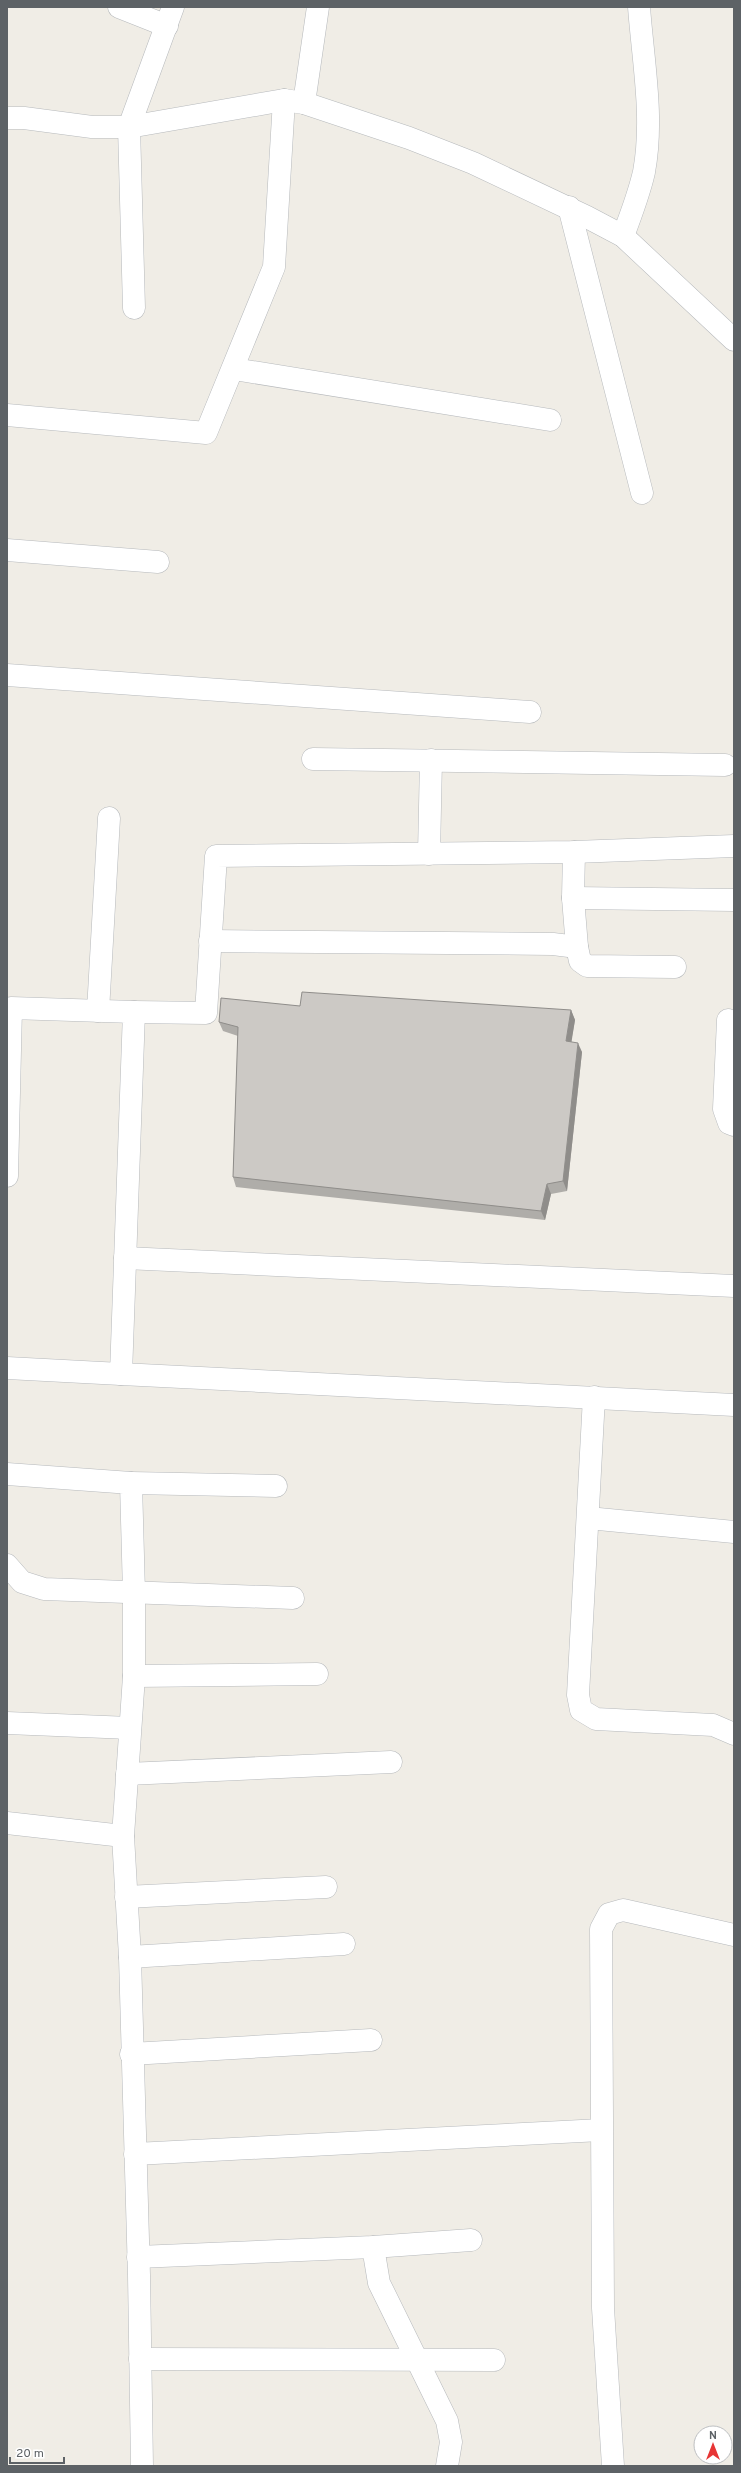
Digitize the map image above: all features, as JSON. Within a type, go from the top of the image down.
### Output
[{"type":"street","points":[[119,7],[170,16],[129,127],[134,308]]},
{"type":"street","points":[[7,415],[206,433],[234,369],[274,267],[294,101],[318,7]]},
{"type":"street","points":[[623,236],[637,198],[647,149],[647,103],[639,7]]},
{"type":"street","points":[[7,118],[24,118],[92,127],[129,127],[294,101],[409,138],[473,163],[569,207],[623,236],[734,340]]},
{"type":"street","points":[[569,207],[642,493]]},
{"type":"street","points":[[234,369],[550,420]]},
{"type":"street","points":[[7,550],[158,562]]},
{"type":"street","points":[[7,674],[530,712]]},
{"type":"street","points":[[313,759],[725,765]]},
{"type":"street","points":[[429,854],[431,760]]},
{"type":"street","points":[[98,1011],[109,818]]},
{"type":"street","points":[[7,1176],[9,1008],[206,1013],[216,856],[574,852],[734,846]]},
{"type":"street","points":[[574,852],[573,898],[577,947],[580,961],[587,966],[675,967]]},
{"type":"street","points":[[573,898],[734,900]]},
{"type":"street","points":[[210,941],[553,944],[577,947]]},
{"type":"street","points":[[121,1374],[134,1012]]},
{"type":"street","points":[[728,1020],[724,1109],[729,1123],[734,1125]]},
{"type":"street","points":[[125,1258],[734,1286]]},
{"type":"street","points":[[7,1368],[734,1405]]},
{"type":"street","points":[[594,1397],[578,1695],[581,1710],[596,1719],[714,1725],[734,1734]]},
{"type":"street","points":[[7,1474],[131,1483],[276,1486]]},
{"type":"street","points":[[131,1483],[134,1593],[134,1676],[123,1836],[130,1957],[131,2054],[138,2257],[142,2466]]},
{"type":"street","points":[[588,1518],[734,1532]]},
{"type":"street","points":[[7,1565],[14,1575],[32,1587],[134,1593],[293,1598]]},
{"type":"street","points":[[134,1676],[317,1674]]},
{"type":"street","points":[[7,1723],[130,1728]]},
{"type":"street","points":[[127,1774],[391,1762]]},
{"type":"street","points":[[7,1824],[123,1836]]},
{"type":"street","points":[[126,1897],[326,1886]]},
{"type":"street","points":[[613,2466],[603,2308],[601,1929],[606,1918],[614,1911],[623,1910],[734,1935]]},
{"type":"street","points":[[130,1957],[344,1944]]},
{"type":"street","points":[[131,2054],[371,2040]]},
{"type":"street","points":[[135,2154],[601,2130]]},
{"type":"street","points":[[138,2257],[373,2247],[471,2240]]},
{"type":"street","points":[[373,2247],[379,2283],[414,2358],[447,2422],[451,2442],[447,2466]]},
{"type":"street","points":[[140,2359],[414,2358],[494,2360]]},
{"type":"building","points":[[302,992],[571,1010],[566,1041],[578,1043],[563,1181],[547,1184],[541,1211],[233,1177],[238,1027],[219,1022],[221,998],[300,1006]]}]
